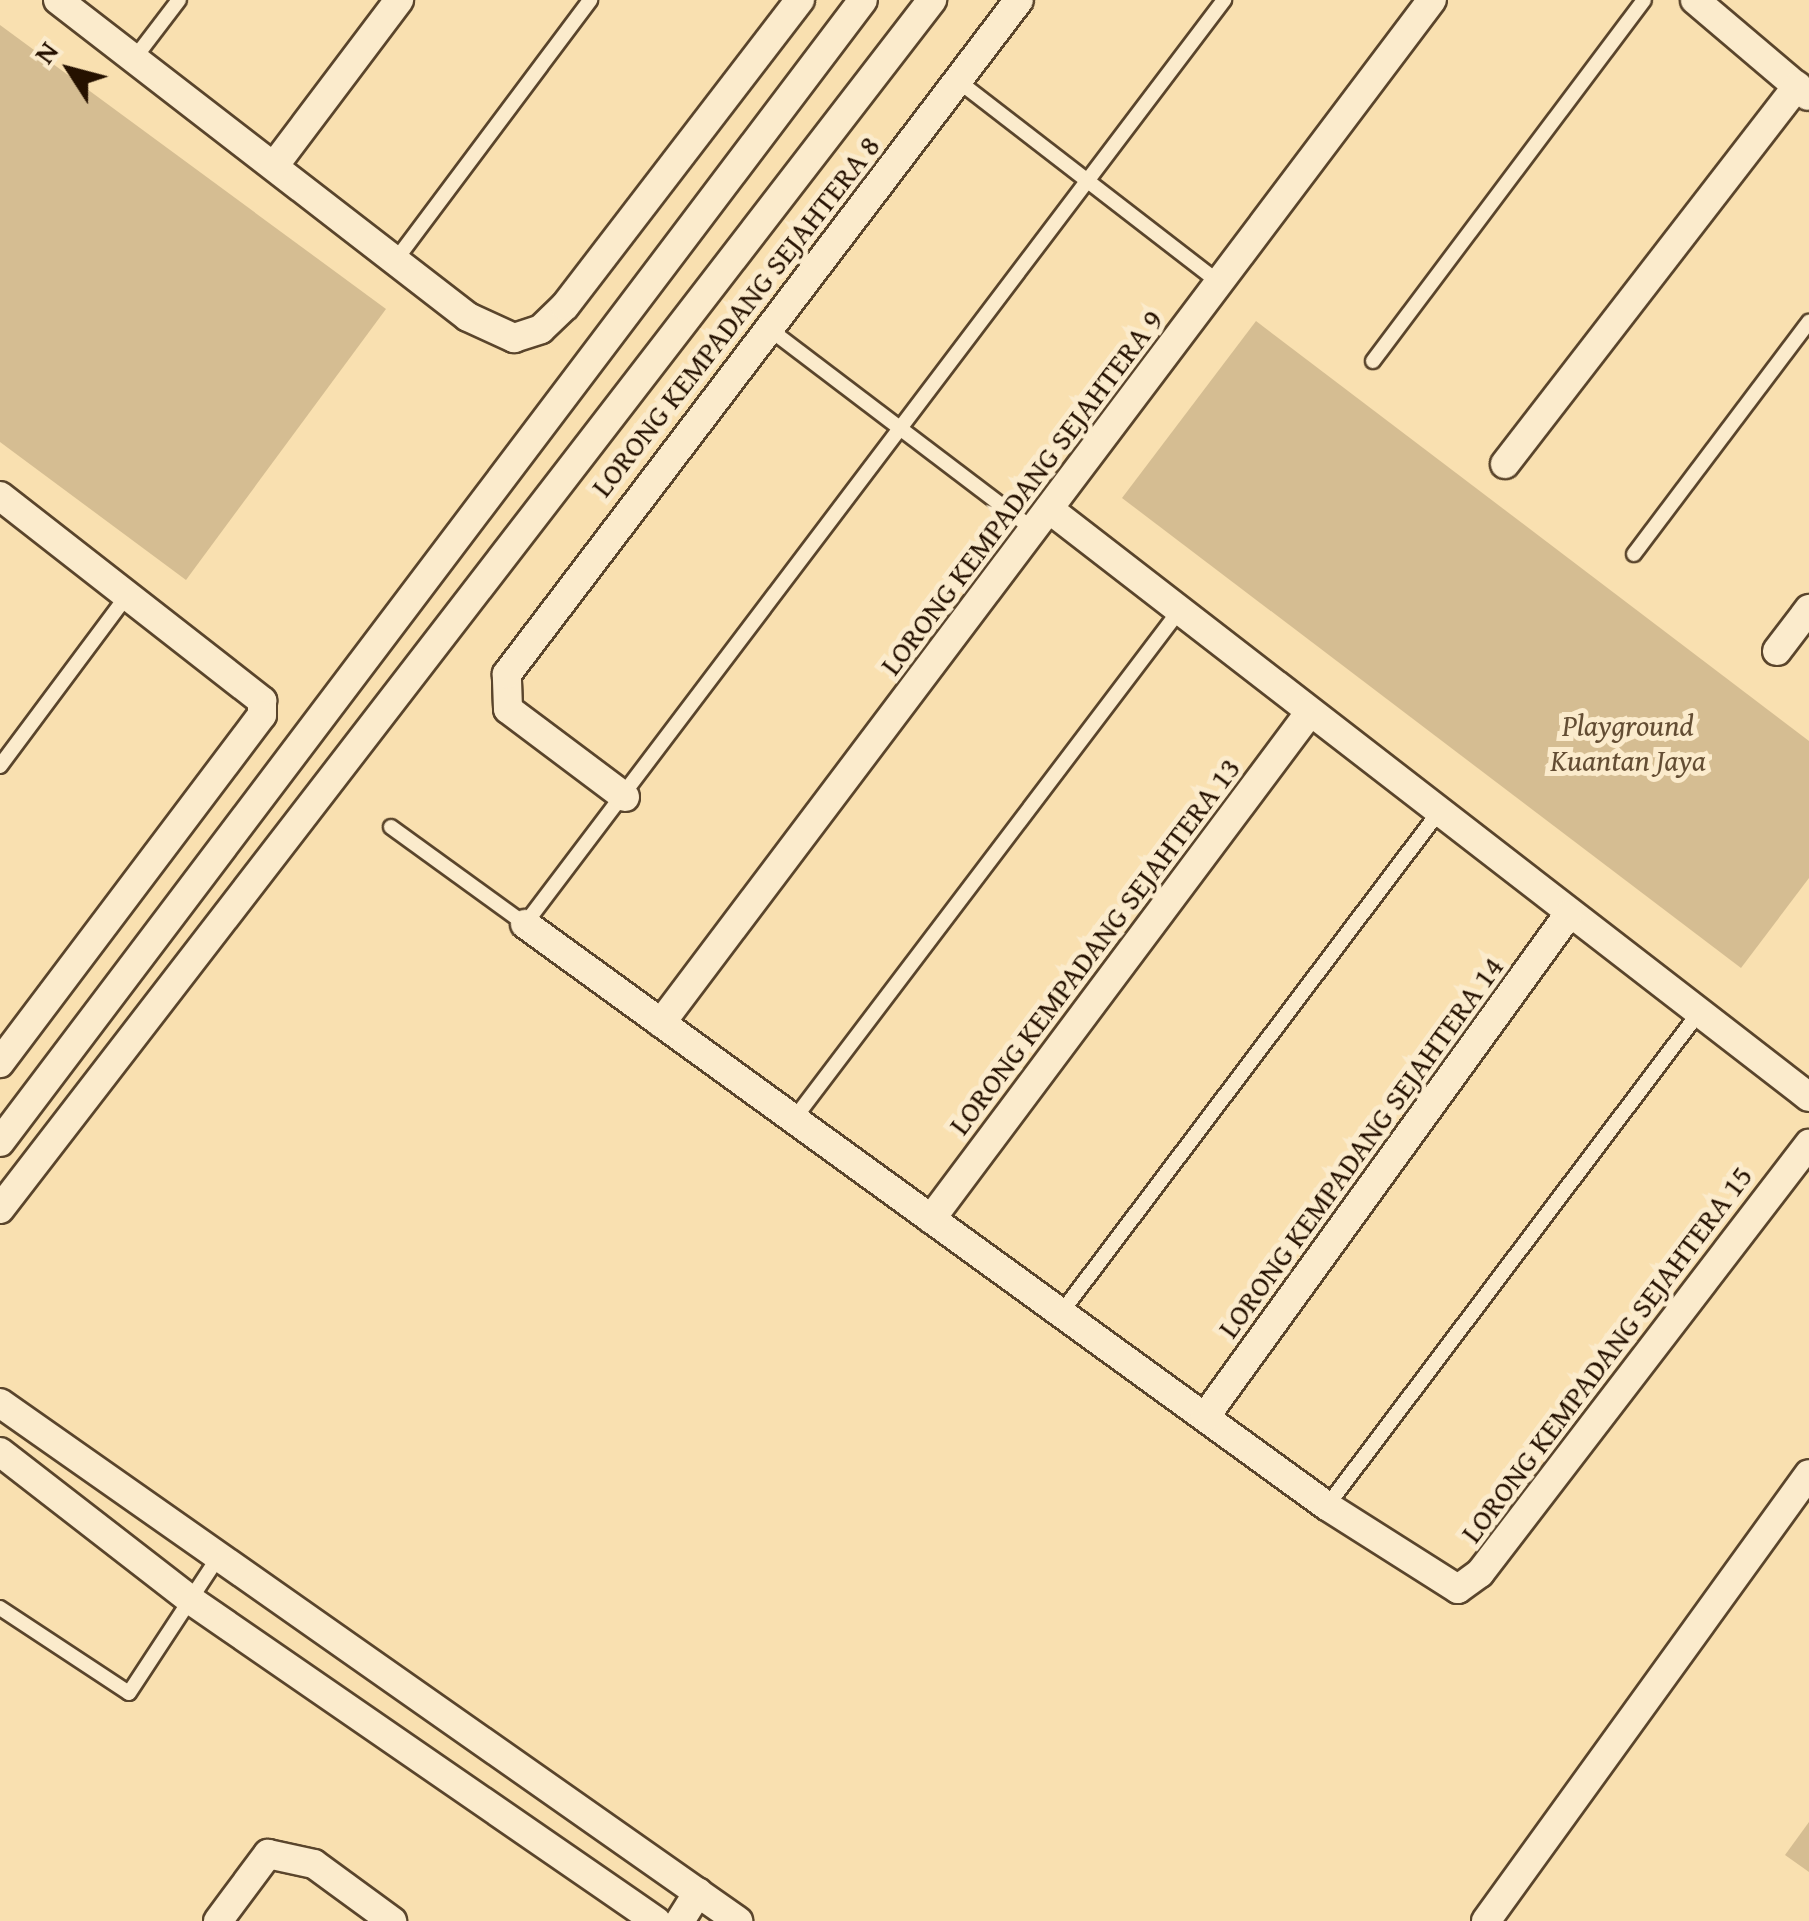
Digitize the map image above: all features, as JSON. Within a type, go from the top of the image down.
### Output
[{"type":"street","points":[[58,0],[490,332],[514,338],[542,329],[800,0]]},
{"type":"street","points":[[274,166],[399,0]]},
{"type":"street","points":[[0,1142],[862,0]]},
{"type":"street","points":[[0,1209],[932,0]]},
{"type":"street","name":"LORONG KEMPADANG SEJAHTERA 8","points":[[625,797],[508,708],[507,674],[1019,0]]},
{"type":"street","name":"LORONG KEMPADANG SEJAHTERA 9","points":[[661,1023],[1432,0]]},
{"type":"street","points":[[1506,464],[1803,91],[1695,0]]},
{"type":"street","points":[[0,496],[253,686],[262,715],[0,1063]]},
{"type":"street","points":[[1041,519],[1179,611],[1697,1016],[1809,1097]]},
{"type":"street","points":[[1777,651],[1809,609]]},
{"type":"street","name":"LORONG KEMPADANG SEJAHTERA 13","points":[[931,1219],[1310,712]]},
{"type":"street","name":"LORONG KEMPADANG SEJAHTERA 14","points":[[1205,1418],[1568,915]]},
{"type":"street","points":[[525,924],[1326,1506]]},
{"type":"street","name":"LORONG KEMPADANG SEJAHTERA 15","points":[[1326,1506],[1446,1586],[1468,1586],[1809,1144]]},
{"type":"street","points":[[0,1403],[738,1921]]},
{"type":"street","points":[[0,1452],[192,1601],[656,1921]]},
{"type":"street","points":[[1486,1921],[1809,1474]]},
{"type":"street","points":[[218,1921],[268,1854],[314,1864],[392,1921]]},
{"type":"street","points":[[680,1921],[698,1892]]},
{"type":"lane","points":[[134,59],[179,0]]},
{"type":"lane","points":[[395,260],[590,0]]},
{"type":"lane","points":[[391,826],[525,924],[625,797],[898,427],[1224,0]]},
{"type":"lane","points":[[1373,360],[1644,0]]},
{"type":"lane","points":[[957,80],[1220,282]]},
{"type":"lane","points":[[1634,554],[1809,322]]},
{"type":"lane","points":[[767,328],[898,427],[1041,519]]},
{"type":"lane","points":[[0,766],[128,593]]},
{"type":"lane","points":[[794,1119],[1179,611]]},
{"type":"lane","points":[[1061,1313],[1438,813]]},
{"type":"lane","points":[[1326,1506],[1697,1016]]},
{"type":"lane","points":[[0,1608],[129,1692],[218,1559]]},
{"type":"green space","points":[[0,25],[386,309],[186,580],[0,442]]},
{"type":"green space","name":"Playground Kuantan Jaya","points":[[1256,321],[1809,741],[1809,878],[1741,968],[1122,498]]},
{"type":"green space","points":[[1809,1822],[1809,1872],[1785,1855]]}]
